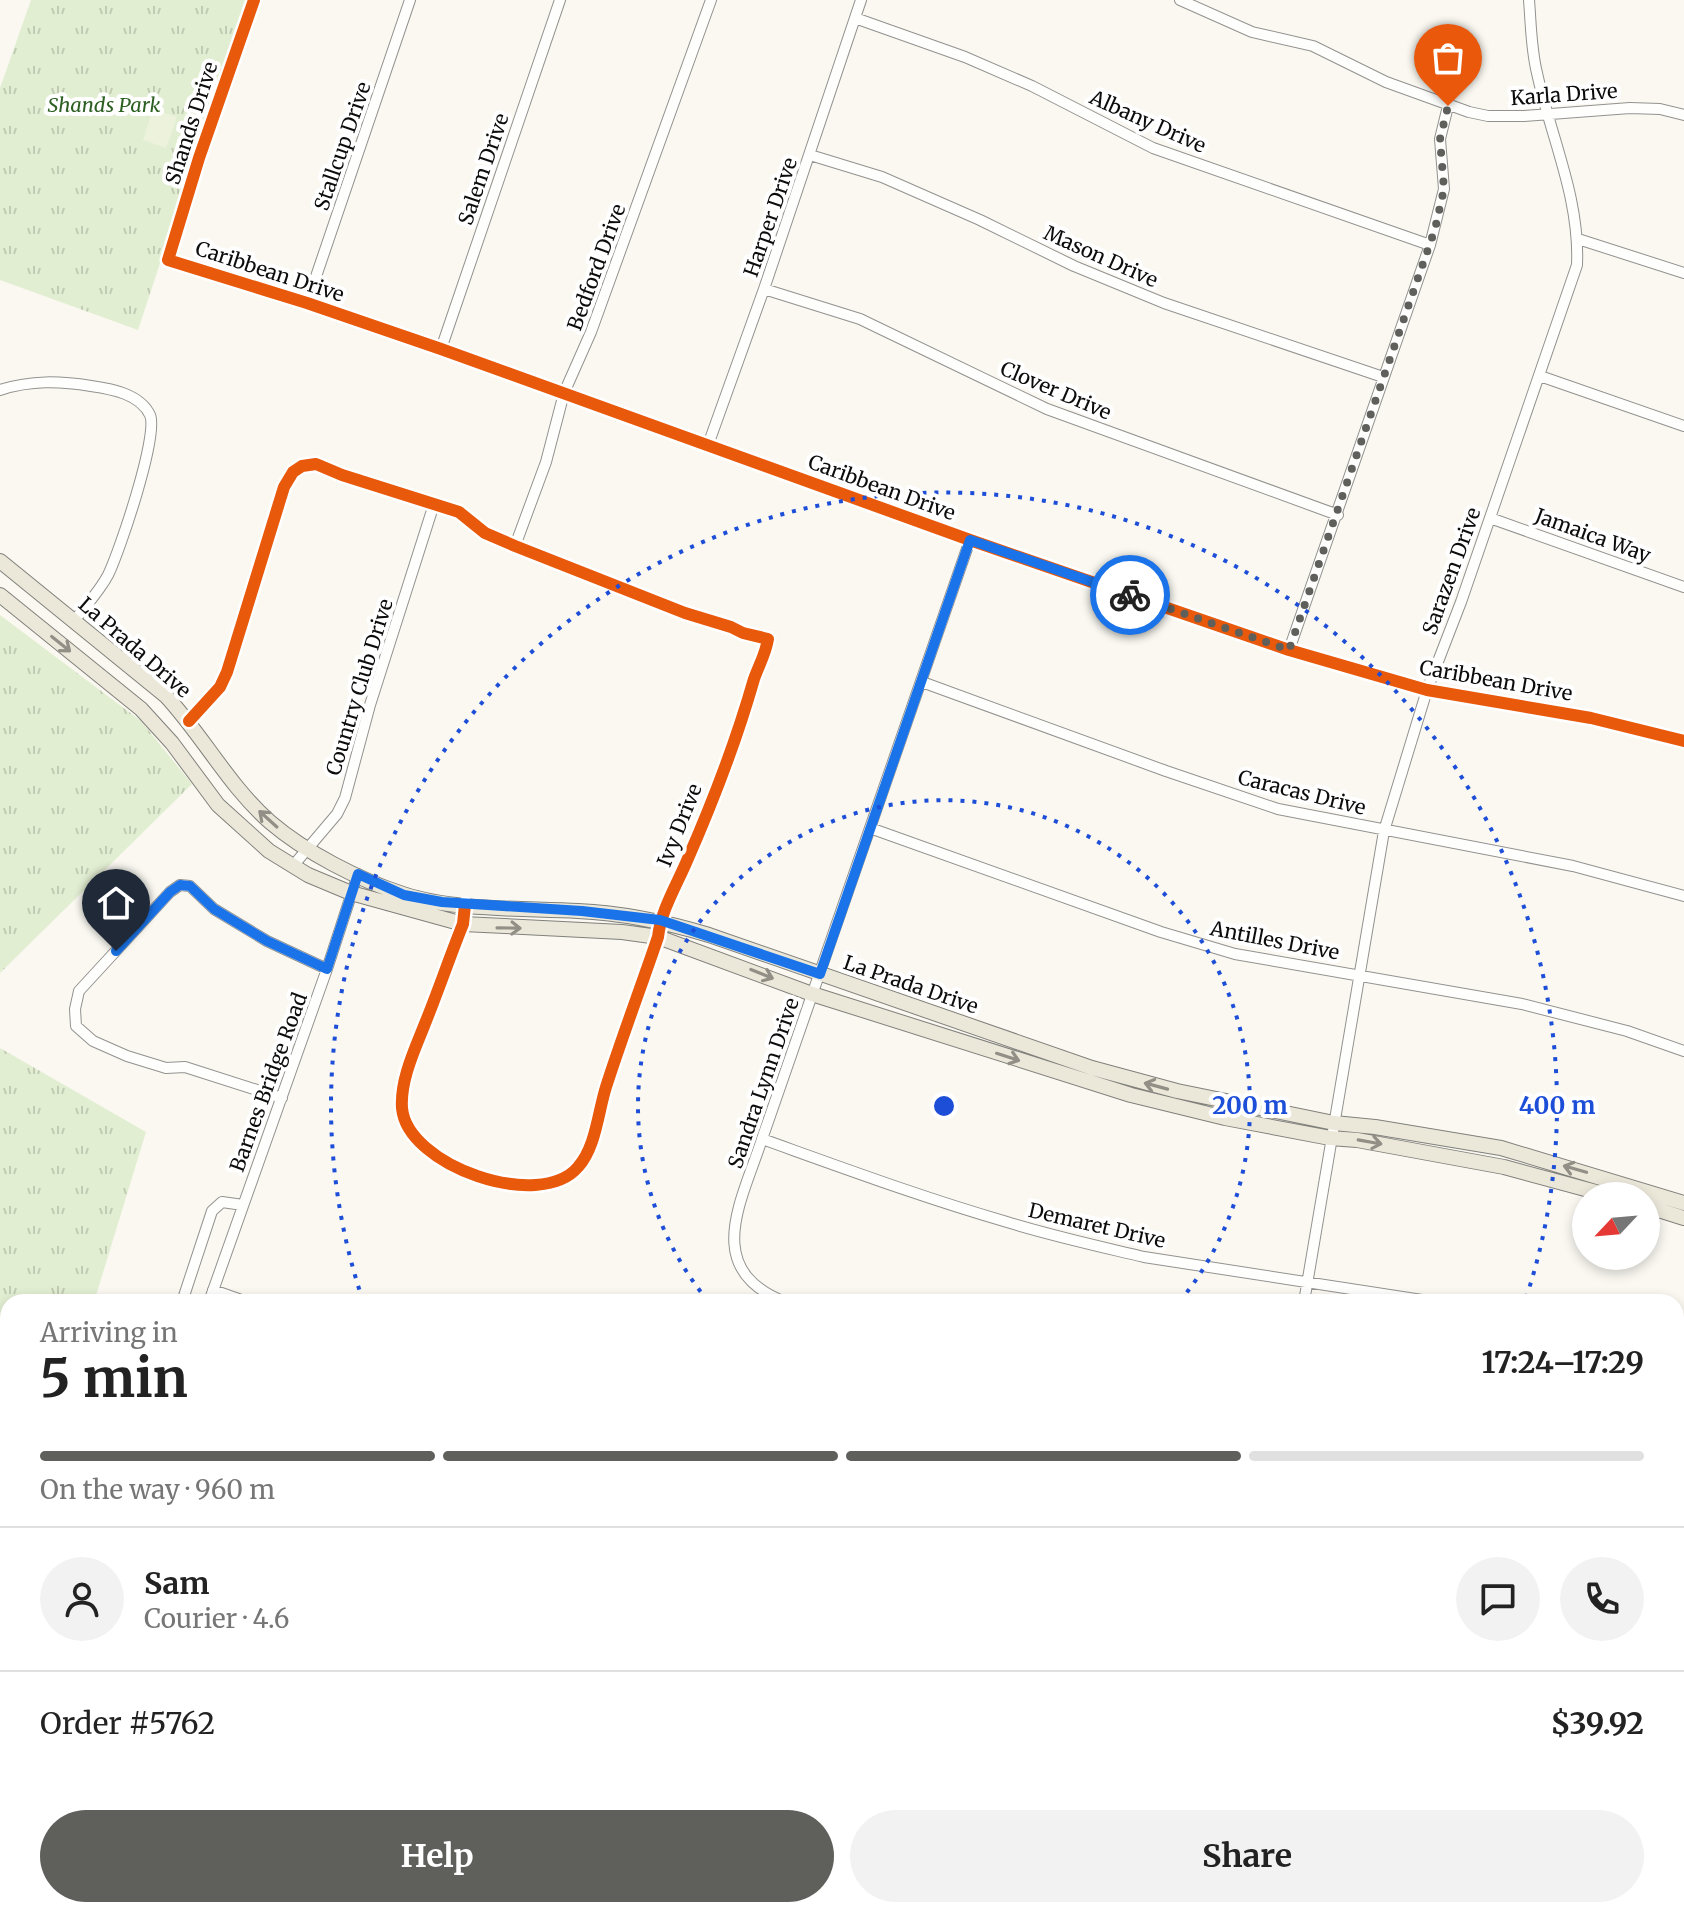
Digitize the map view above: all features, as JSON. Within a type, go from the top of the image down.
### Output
[{"type":"main road","name":"La Prada Drive","points":[[0,561],[143,675],[189,721],[241,793],[268,819],[306,848],[404,895],[465,905],[582,911],[660,920],[1092,1068],[1357,1140],[1504,1167],[1572,1185]]},
{"type":"main road","name":"La Prada Drive","points":[[0,595],[131,700],[164,732],[218,805],[269,851],[292,867],[351,893],[463,924],[658,937],[812,994],[1131,1095],[1225,1118],[1332,1131],[1375,1127],[1501,1148],[1596,1182]]},
{"type":"main road","points":[[131,700],[143,675]]},
{"type":"main road","points":[[578,930],[582,911]]},
{"type":"main road","name":"La Prada Drive","points":[[1660,1201],[1684,1203]]},
{"type":"main road","name":"La Prada Drive","points":[[1660,1206],[1684,1218]]},
{"type":"street","name":"Shands Drive","points":[[168,260],[199,158],[254,0]]},
{"type":"street","name":"Stallcup Drive","points":[[307,303],[410,0]]},
{"type":"street","name":"Salem Drive","points":[[441,349],[560,0]]},
{"type":"street","name":"Bedford Drive","points":[[515,546],[544,466],[564,393],[591,332],[711,0]]},
{"type":"street","name":"Harper Drive","points":[[708,445],[861,0]]},
{"type":"street","name":"Karla Drive","points":[[1180,0],[1252,32],[1313,46],[1386,82],[1448,106],[1488,116],[1630,108],[1660,109],[1684,115]]},
{"type":"street","name":"Sarazen Drive","points":[[1305,1294],[1384,831],[1427,690],[1577,265],[1575,211],[1537,73],[1529,0]]},
{"type":"street","name":"Albany Drive","points":[[855,18],[965,57],[1032,86],[1153,148],[1430,245]]},
{"type":"street","points":[[1289,650],[1430,245],[1444,189],[1440,139],[1448,106]]},
{"type":"street","name":"Mason Drive","points":[[810,155],[882,177],[1074,266],[1164,303],[1383,377]]},
{"type":"street","points":[[1578,239],[1684,273]]},
{"type":"street","name":"Caribbean Drive","points":[[168,260],[441,349],[970,540],[1289,650],[1427,690],[1591,718],[1684,741]]},
{"type":"street","name":"Clover Drive","points":[[764,289],[860,319],[1047,409],[1338,515]]},
{"type":"street","points":[[1540,376],[1684,426]]},
{"type":"street","points":[[0,390],[41,382],[111,389],[132,397],[148,411],[152,420],[147,454],[113,563],[100,589],[75,620]]},
{"type":"street","name":"Ivy Drive","points":[[189,721],[220,687],[227,672],[284,487],[293,472],[302,466],[316,464],[459,512],[485,533],[515,546],[685,613],[768,639],[743,719],[687,862],[660,920],[658,937],[589,1146],[581,1165],[568,1178],[527,1187],[505,1184],[472,1173],[440,1157],[409,1129],[402,1109],[412,1057],[463,924],[465,905]]},
{"type":"street","name":"Country Club Drive","points":[[292,867],[337,814],[345,798],[370,705],[434,504]]},
{"type":"street","name":"Jamaica Way","points":[[1490,518],[1684,587]]},
{"type":"street","name":"Sandra Lynn Drive","points":[[765,1294],[753,1284],[734,1252],[739,1208],[970,540]]},
{"type":"street","name":"Caracas Drive","points":[[922,682],[1278,809],[1573,866],[1684,896]]},
{"type":"street","name":"Antilles Drive","points":[[870,828],[1161,932],[1235,954],[1522,1004],[1627,1031],[1684,1051]]},
{"type":"street","name":"Barnes Bridge Road","points":[[212,1294],[358,874]]},
{"type":"street","points":[[282,1098],[185,1067],[166,1068],[93,1041],[76,1026],[75,1009],[79,991],[170,892],[180,885],[190,886],[214,909],[267,941],[327,969]]},
{"type":"street","name":"Demaret Drive","points":[[762,1139],[933,1200],[1008,1223],[1144,1257],[1386,1294]]},
{"type":"street","points":[[185,1294],[212,1211],[222,1202],[243,1205]]},
{"type":"street","points":[[213,1290],[224,1294]]},
{"type":"green space","name":"Shands Park","points":[[31,0],[247,0],[138,330],[0,280],[0,88]]},
{"type":"green space","points":[[153,109],[177,117],[166,148],[143,140]]},
{"type":"green space","points":[[0,615],[141,721],[192,784],[0,973]]},
{"type":"green space","points":[[0,1048],[146,1132],[96,1294],[0,1294]]},
{"type":"cycle path","points":[[254,0],[199,158],[168,260],[441,349],[970,540],[1289,650],[1427,690],[1591,718],[1684,741]]},
{"type":"cycle path","points":[[189,721],[220,687],[227,672],[284,487],[293,472],[302,466],[316,464],[459,512],[485,533],[515,546],[685,613],[768,639],[723,772],[665,909],[606,1087],[589,1150],[578,1167],[560,1180],[535,1185],[478,1176],[450,1164],[426,1148],[409,1129],[402,1108],[404,1086],[463,924],[465,905]]},
{"type":"way so far","points":[[1130,595],[1289,650],[1435,229],[1444,189],[1440,139],[1448,106]]},
{"type":"route","points":[[116,951],[180,885],[190,886],[214,909],[267,941],[327,969],[358,874],[404,895],[442,902],[582,911],[660,920],[820,974],[970,540],[1130,595]]}]
